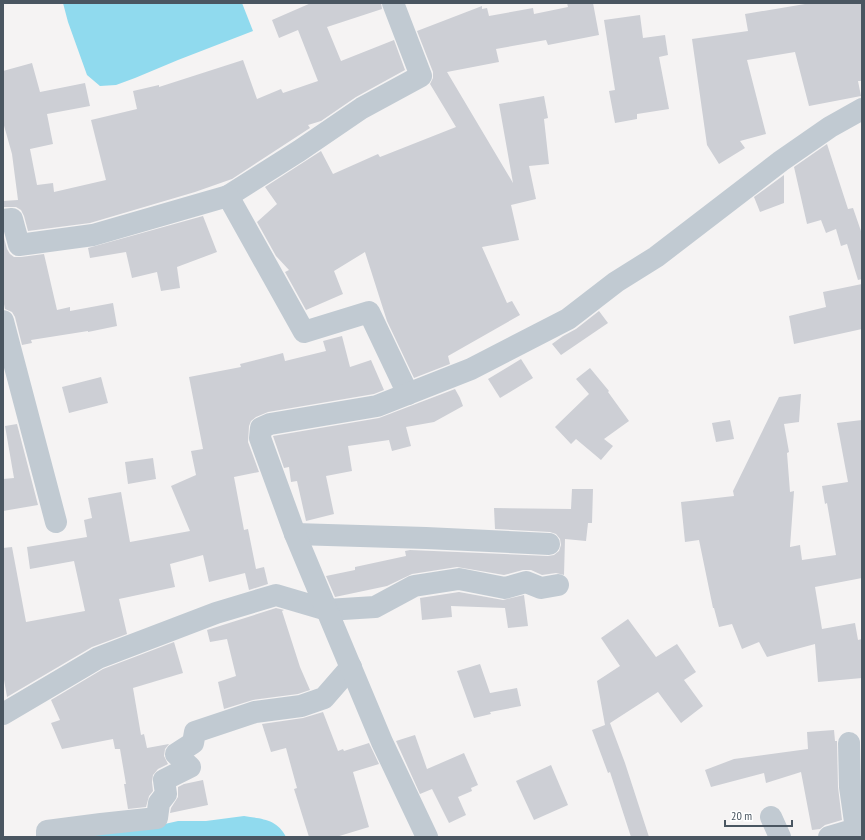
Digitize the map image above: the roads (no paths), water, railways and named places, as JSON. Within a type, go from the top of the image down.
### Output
[{"type":"street","points":[[6,217],[19,246],[93,235],[228,196],[362,108],[421,76],[392,3]]},
{"type":"street","points":[[427,837],[382,742],[295,534],[260,438],[261,428],[270,424],[377,406],[471,369],[568,319],[616,282],[656,257],[781,161],[830,127],[862,109]]},
{"type":"street","points":[[228,196],[304,332],[369,312],[408,394]]},
{"type":"street","points":[[3,321],[56,522]]},
{"type":"street","points":[[295,534],[550,544]]},
{"type":"street","points":[[3,714],[98,658],[216,613],[276,595],[327,610],[375,607],[414,586],[459,579],[505,588],[526,582],[541,588],[558,585]]},
{"type":"street","points":[[47,837],[47,831],[157,818],[159,803],[166,794],[164,780],[190,767],[176,754],[193,743],[196,732],[255,712],[301,706],[324,698],[351,666]]},
{"type":"street","points":[[829,837],[856,829],[850,787],[848,743]]},
{"type":"street","points":[[771,817],[780,837]]},
{"type":"water","points":[[63,3],[242,3],[253,31],[116,85],[100,86],[87,75],[68,22]]},
{"type":"water","points":[[244,816],[263,819],[274,823],[286,837],[85,837],[108,833],[120,833],[140,825],[156,826],[178,821],[206,821]]}]
